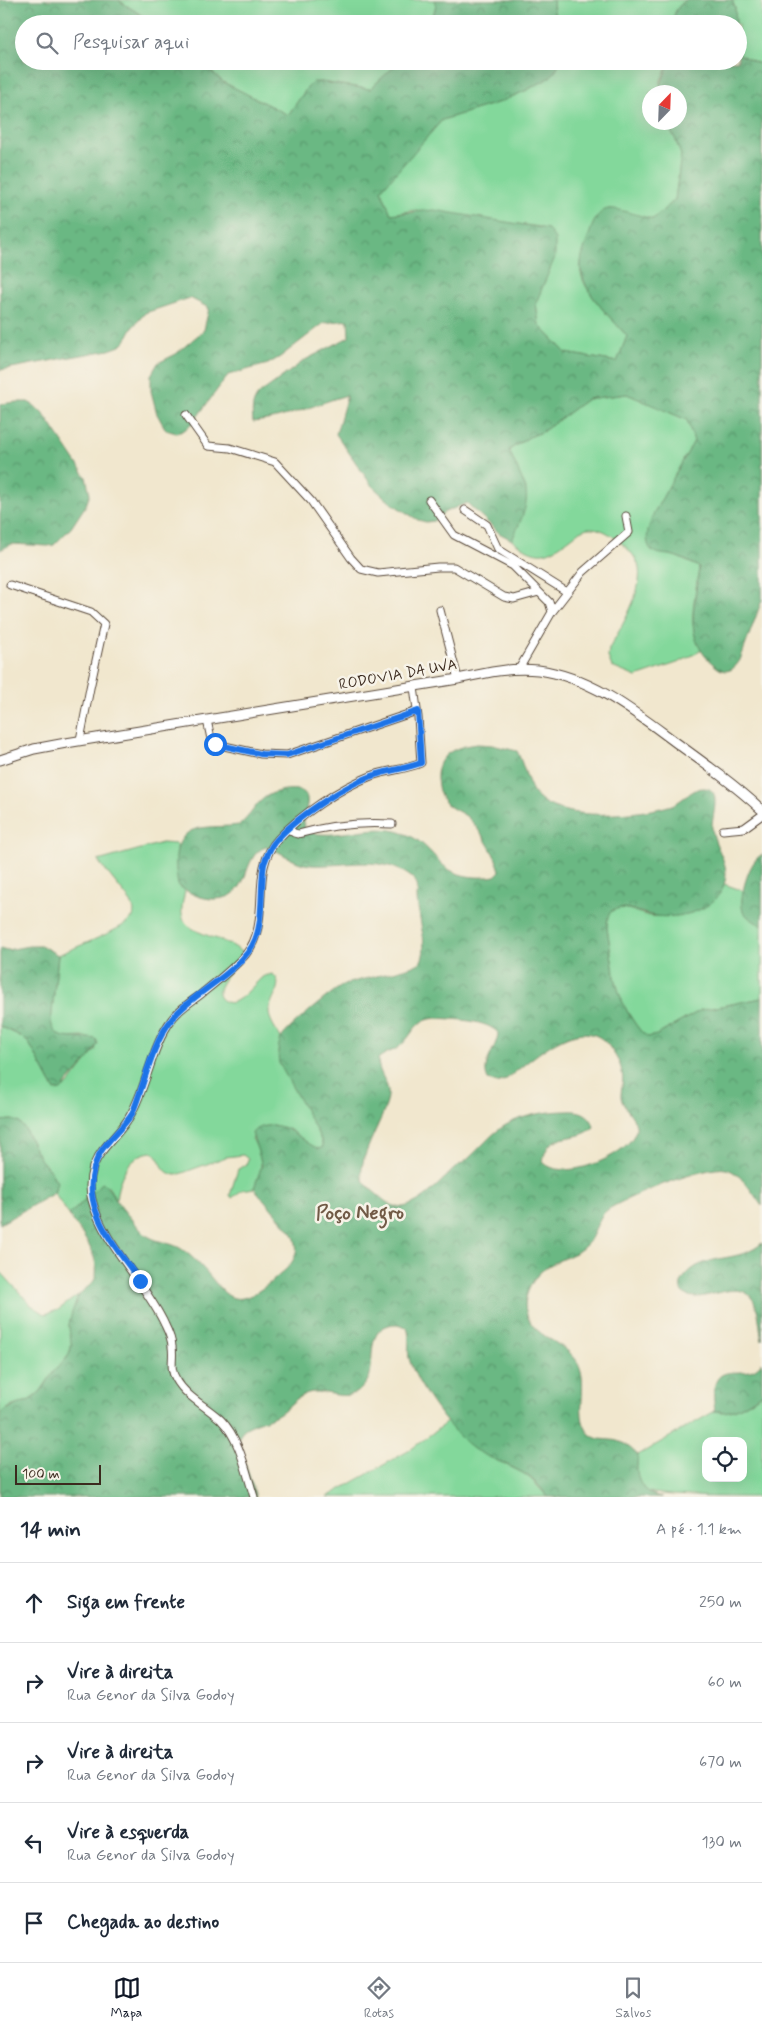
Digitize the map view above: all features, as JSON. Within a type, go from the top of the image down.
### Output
[{"type":"street","points":[[186,415],[208,446],[230,448],[267,458],[279,465],[311,501],[346,552],[361,569],[378,573],[454,567],[504,597],[514,599],[539,592]]},
{"type":"street","points":[[429,500],[454,534],[513,566],[549,602],[552,612]]},
{"type":"street","points":[[465,510],[487,525],[498,549],[567,592]]},
{"type":"street","points":[[519,669],[552,612],[583,572],[629,532],[626,516]]},
{"type":"street","points":[[10,584],[90,612],[104,624],[80,740]]},
{"type":"street","points":[[440,610],[458,679]]},
{"type":"street","name":"RODOVIA DA UVA","points":[[0,760],[34,749],[80,740],[414,687],[501,670],[519,669],[551,673],[576,680],[614,698],[690,753],[762,810]]},
{"type":"street","points":[[254,1497],[232,1435],[222,1422],[177,1382],[171,1364],[173,1348],[166,1326],[140,1281],[105,1230],[92,1200],[90,1184],[93,1169],[102,1151],[132,1114],[155,1051],[172,1019],[233,967],[246,954],[255,940],[264,864],[273,844],[289,828],[316,807],[359,782],[380,773],[421,763],[418,711],[414,687]]},
{"type":"street","points":[[207,720],[211,739],[215,744],[279,756],[318,746],[418,711]]},
{"type":"street","points":[[723,830],[744,828],[762,815]]},
{"type":"street","points":[[289,828],[298,834],[333,826],[365,822],[392,824]]},
{"type":"green space","points":[[0,0],[118,0],[141,15],[15,15],[15,70],[209,70],[223,82],[288,115],[313,82],[370,89],[390,70],[556,70],[549,78],[500,102],[442,120],[381,190],[391,214],[434,210],[548,229],[555,239],[555,257],[536,303],[539,325],[566,353],[617,362],[627,336],[590,292],[581,272],[581,262],[594,221],[604,210],[617,209],[653,219],[675,200],[681,155],[675,138],[670,130],[687,130],[687,85],[661,85],[666,70],[747,70],[747,58],[762,65],[762,600],[740,660],[731,670],[725,671],[718,668],[706,657],[694,634],[693,621],[699,567],[672,555],[654,552],[648,544],[649,526],[653,515],[694,441],[687,420],[627,394],[587,399],[542,432],[529,437],[509,450],[523,482],[527,497],[522,516],[512,540],[499,533],[467,503],[445,512],[434,521],[426,522],[418,520],[391,503],[372,486],[336,434],[347,395],[289,415],[253,422],[252,411],[256,397],[305,360],[349,337],[348,320],[324,323],[268,364],[228,375],[192,424],[183,431],[176,433],[166,430],[157,414],[151,391],[151,375],[158,363],[176,354],[204,330],[209,308],[190,298],[145,313],[132,328],[125,341],[120,346],[109,350],[0,370]]},
{"type":"green space","points":[[118,0],[434,0],[436,5],[433,15],[141,15]]},
{"type":"green space","points":[[434,0],[553,0],[554,15],[433,15],[436,5]]},
{"type":"green space","points":[[553,0],[686,0],[676,10],[675,15],[554,15]]},
{"type":"green space","points":[[686,0],[732,0],[735,15],[674,15]]},
{"type":"green space","points":[[732,0],[762,0],[762,65],[747,58],[747,15],[735,15]]},
{"type":"green space","points":[[209,70],[390,70],[370,89],[321,82],[307,88],[288,115],[223,82]]},
{"type":"green space","points":[[556,70],[666,70],[660,85],[642,85],[642,130],[670,130],[675,138],[681,155],[675,200],[653,219],[635,216],[619,210],[581,263],[581,272],[589,292],[627,336],[617,362],[566,353],[539,325],[536,303],[541,290],[540,227],[416,210],[391,214],[381,189],[442,120],[500,102],[549,78]]},
{"type":"green space","points":[[627,394],[687,420],[694,441],[655,511],[655,552],[675,556],[699,567],[693,608],[693,624],[702,650],[680,662],[636,677],[612,667],[608,657],[609,649],[631,608],[635,596],[640,574],[636,560],[630,551],[619,541],[597,529],[584,529],[556,548],[543,553],[529,551],[512,540],[523,513],[526,489],[509,450],[529,437],[542,432],[587,399]]},
{"type":"green space","points":[[28,402],[45,416],[86,477],[90,494],[86,505],[71,528],[54,545],[12,544],[0,550],[0,404]]},
{"type":"green space","points":[[470,745],[492,745],[517,751],[536,796],[547,805],[563,810],[601,814],[641,812],[672,805],[701,788],[714,793],[715,805],[712,828],[726,875],[720,893],[715,900],[692,913],[665,917],[625,908],[615,909],[612,910],[607,920],[607,929],[614,974],[624,1006],[640,1031],[648,1037],[657,1035],[701,1010],[762,998],[762,1206],[742,1179],[737,1174],[726,1169],[702,1172],[646,1191],[606,1211],[587,1244],[572,1255],[541,1271],[528,1292],[525,1303],[529,1320],[541,1334],[566,1349],[578,1363],[581,1372],[582,1411],[585,1428],[594,1437],[623,1443],[638,1455],[637,1470],[640,1482],[648,1491],[662,1497],[548,1497],[527,1475],[475,1450],[456,1433],[427,1395],[419,1382],[409,1358],[407,1328],[396,1324],[389,1325],[377,1334],[374,1340],[369,1378],[360,1390],[354,1394],[347,1395],[321,1392],[304,1394],[280,1413],[243,1430],[238,1441],[256,1497],[0,1497],[0,1414],[36,1396],[55,1370],[68,1357],[71,1345],[69,1323],[74,1307],[80,1293],[95,1278],[95,1259],[86,1239],[69,1215],[102,1183],[145,1234],[155,1240],[183,1250],[198,1263],[227,1295],[236,1298],[248,1297],[263,1288],[291,1263],[296,1254],[296,1245],[293,1234],[254,1188],[262,1165],[252,1133],[264,1126],[281,1127],[288,1129],[312,1146],[319,1149],[323,1147],[320,1137],[279,1063],[278,1050],[280,1040],[302,1017],[346,984],[409,967],[417,964],[423,957],[424,940],[417,902],[417,885],[412,877],[396,868],[372,863],[311,865],[293,860],[266,847],[252,859],[241,885],[235,892],[227,897],[209,899],[186,891],[178,885],[176,859],[180,842],[191,831],[200,828],[239,825],[266,797],[281,791],[298,790],[304,793],[307,798],[304,825],[306,830],[312,833],[335,834],[380,829],[391,830],[415,839],[453,872],[474,877],[495,876],[500,871],[495,857],[486,842],[466,816],[446,803],[438,788],[438,770],[444,757],[455,749]],"holes":[[[436,1018],[478,1023],[486,1025],[498,1033],[486,1068],[488,1080],[497,1083],[505,1080],[542,1051],[572,1035],[586,1033],[599,1037],[611,1049],[621,1067],[623,1079],[622,1101],[635,1123],[635,1133],[620,1151],[607,1158],[593,1164],[564,1170],[552,1168],[543,1162],[546,1151],[556,1141],[587,1132],[594,1127],[593,1123],[588,1116],[581,1112],[572,1111],[528,1116],[512,1122],[497,1131],[468,1159],[417,1201],[403,1207],[396,1207],[390,1204],[366,1184],[362,1173],[366,1153],[384,1110],[388,1095],[388,1089],[380,1070],[378,1059],[399,1047],[422,1022]]]},
{"type":"green space","points":[[162,843],[177,844],[178,885],[185,890],[182,914],[185,921],[198,932],[227,943],[242,953],[220,987],[220,997],[225,1002],[231,1003],[243,996],[264,976],[272,974],[276,978],[278,982],[277,987],[269,1013],[272,1023],[281,1038],[278,1053],[323,1147],[319,1149],[310,1145],[289,1129],[252,1138],[260,1157],[261,1168],[259,1174],[254,1188],[242,1190],[232,1198],[230,1195],[238,1169],[246,1165],[248,1159],[243,1155],[226,1157],[177,1175],[165,1170],[153,1152],[144,1154],[131,1162],[126,1169],[119,1184],[116,1200],[108,1186],[94,1190],[69,1215],[54,1193],[56,1189],[51,1172],[40,1159],[25,1129],[19,1123],[12,1120],[0,1121],[0,1026],[22,1037],[29,1043],[55,1091],[68,1085],[96,1049],[86,1037],[69,1038],[59,1036],[53,1028],[51,1022],[58,955],[111,932],[133,917],[134,911],[131,902],[98,861]]},
{"type":"green space","points":[[762,855],[762,926],[743,911],[742,898],[749,872],[757,858]]},
{"type":"green space","points":[[724,884],[744,891],[742,900],[747,916],[762,926],[762,998],[701,1010],[657,1035],[648,1037],[640,1031],[630,1016],[620,995],[614,974],[607,929],[609,914],[613,910],[621,908],[648,916],[658,916],[721,892]]},
{"type":"green space","points":[[42,946],[58,955],[51,1022],[54,1029],[58,1034],[69,1038],[96,1039],[98,1044],[90,1057],[61,1090],[55,1091],[29,1043],[22,1037],[0,1026],[0,948],[7,950]]},
{"type":"green space","points":[[12,1120],[19,1122],[25,1129],[40,1159],[57,1182],[54,1193],[0,1224],[0,1121]]},
{"type":"green space","points":[[762,1243],[762,1340],[756,1305],[745,1292],[731,1290],[694,1297],[682,1292],[681,1283],[688,1273],[697,1266],[713,1260],[739,1255]]},
{"type":"green space","points":[[0,1271],[31,1305],[45,1314],[58,1310],[78,1295],[69,1325],[72,1343],[69,1355],[55,1370],[40,1392],[30,1400],[10,1407],[0,1414]]},
{"type":"green space","points":[[762,1362],[762,1394],[734,1410],[715,1411],[714,1392],[716,1381],[722,1375],[755,1369]]},
{"type":"green space","points":[[762,1394],[762,1497],[654,1493],[646,1491],[642,1487],[637,1474],[638,1455],[715,1411],[734,1410]]},
{"type":"green space","points":[[447,1422],[469,1445],[523,1473],[548,1497],[327,1497],[410,1450]]},
{"type":"district","name":"Poço Negro","points":[[360,1213]]},
{"type":"route","points":[[140,1281],[105,1230],[92,1200],[90,1184],[93,1169],[102,1151],[132,1114],[161,1038],[172,1019],[233,967],[246,954],[255,940],[258,926],[262,872],[268,852],[273,844],[289,828],[316,807],[359,782],[370,776],[421,763],[418,711],[287,755],[261,754],[215,744]]}]
